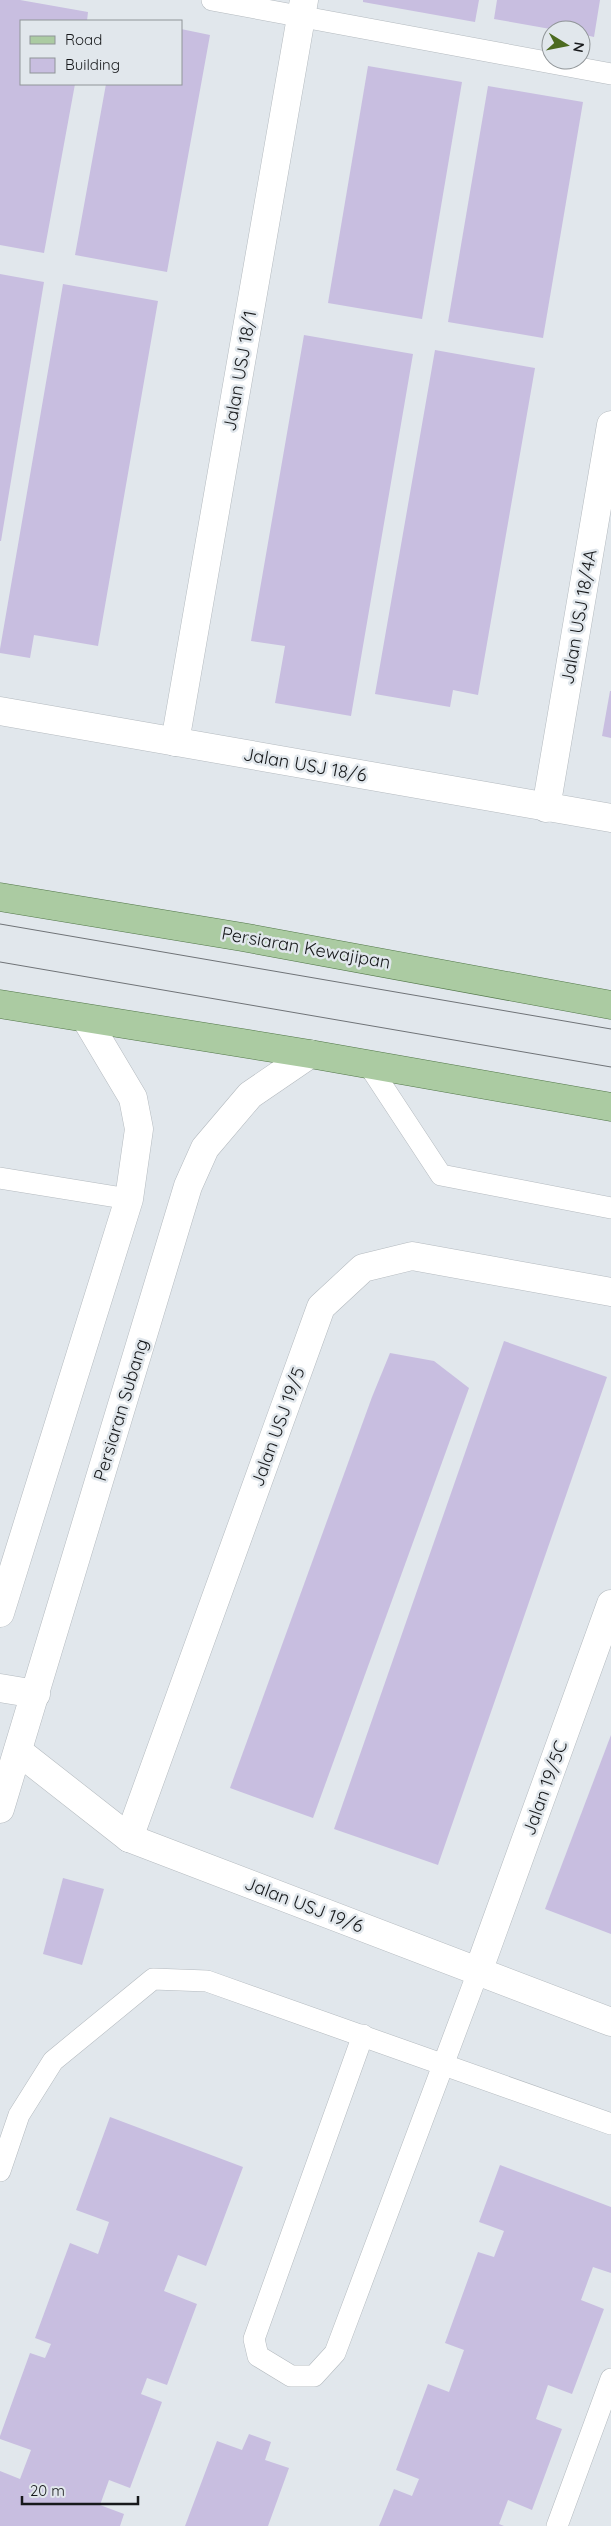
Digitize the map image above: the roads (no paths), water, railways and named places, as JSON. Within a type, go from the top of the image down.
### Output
[{"type":"main road","name":"Persiaran Kewajipan","points":[[0,897],[192,928],[611,1005]]},
{"type":"main road","points":[[0,1004],[310,1054],[611,1107]]},
{"type":"street","name":"Jalan USJ 18/1","points":[[175,742],[303,8]]},
{"type":"street","name":"Jalan USJ 18/4A","points":[[546,808],[611,425]]},
{"type":"street","name":"Jalan USJ 18/6","points":[[0,711],[611,818]]},
{"type":"street","points":[[0,1613],[129,1199],[138,1129],[133,1098],[86,1019]]},
{"type":"street","name":"Persiaran Subang","points":[[0,1810],[9,1750],[36,1694],[188,1186],[205,1148],[250,1096],[310,1054]]},
{"type":"street","name":"Jalan USJ 19/5","points":[[129,1838],[321,1307],[363,1268],[412,1256],[611,1292]]},
{"type":"street","points":[[0,1572],[27,1530]]},
{"type":"street","name":"Jalan 19/5C","points":[[478,1972],[611,1604]]},
{"type":"street","points":[[0,1688],[36,1694]]},
{"type":"street","name":"Jalan USJ 19/6","points":[[9,1750],[129,1838],[611,2022]]},
{"type":"lane","points":[[212,0],[303,8],[611,74]]},
{"type":"lane","points":[[368,1064],[441,1175],[611,1208]]},
{"type":"lane","points":[[0,1178],[129,1199]]},
{"type":"lane","points":[[363,2035],[254,2339],[258,2356],[291,2376],[314,2376],[335,2353],[478,1972]]},
{"type":"lane","points":[[0,2171],[19,2115],[53,2061],[153,1978],[207,1981],[611,2124]]},
{"type":"lane","points":[[556,2526],[611,2379]]},
{"type":"tram line","points":[[0,924],[611,1029]]},
{"type":"tram line","points":[[0,962],[611,1067]]}]
